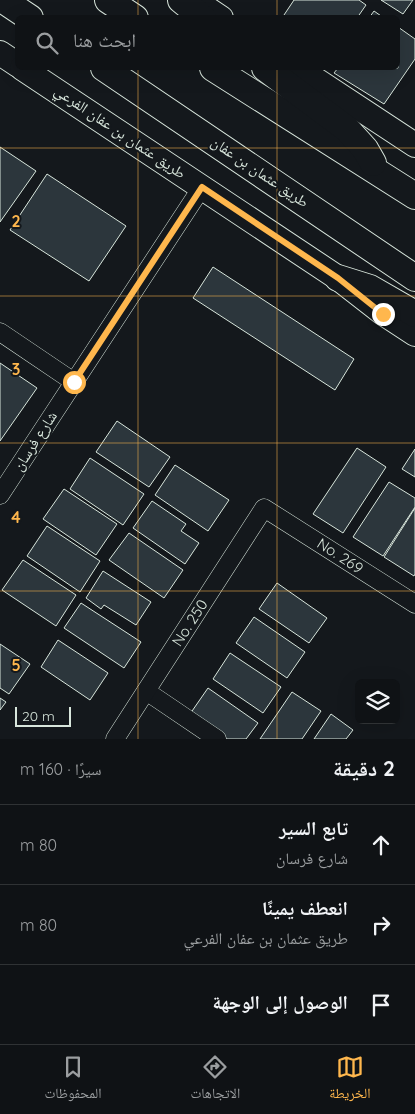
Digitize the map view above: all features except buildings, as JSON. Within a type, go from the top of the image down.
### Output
[{"type":"main road","points":[[3,0],[26,15]]},
{"type":"main road","points":[[108,0],[130,15]]},
{"type":"main road","points":[[181,0],[199,15]]},
{"type":"main road","points":[[194,0],[216,15]]},
{"type":"main road","points":[[0,53],[15,63]]},
{"type":"main road","name":"طريق عثمان بن عفان الفرعي","points":[[25,70],[338,278],[383,314],[415,334]]},
{"type":"main road","name":"طريق عثمان بن عفان","points":[[107,70],[415,278]]},
{"type":"main road","points":[[216,70],[415,196]]},
{"type":"main road","points":[[268,70],[347,129],[365,149],[379,174]]},
{"type":"main road","points":[[301,70],[415,145]]},
{"type":"main road","points":[[338,278],[370,288],[415,314]]},
{"type":"street","name":"شارع فرسان","points":[[0,495],[202,187]]},
{"type":"street","points":[[0,332],[74,382]]},
{"type":"street","name":"No. 269","points":[[264,508],[415,604]]},
{"type":"street","name":"No. 250","points":[[115,739],[264,508]]},
{"type":"street","points":[[146,691],[218,739]]},
{"type":"route","points":[[74,382],[202,187],[338,278],[383,314]]}]
